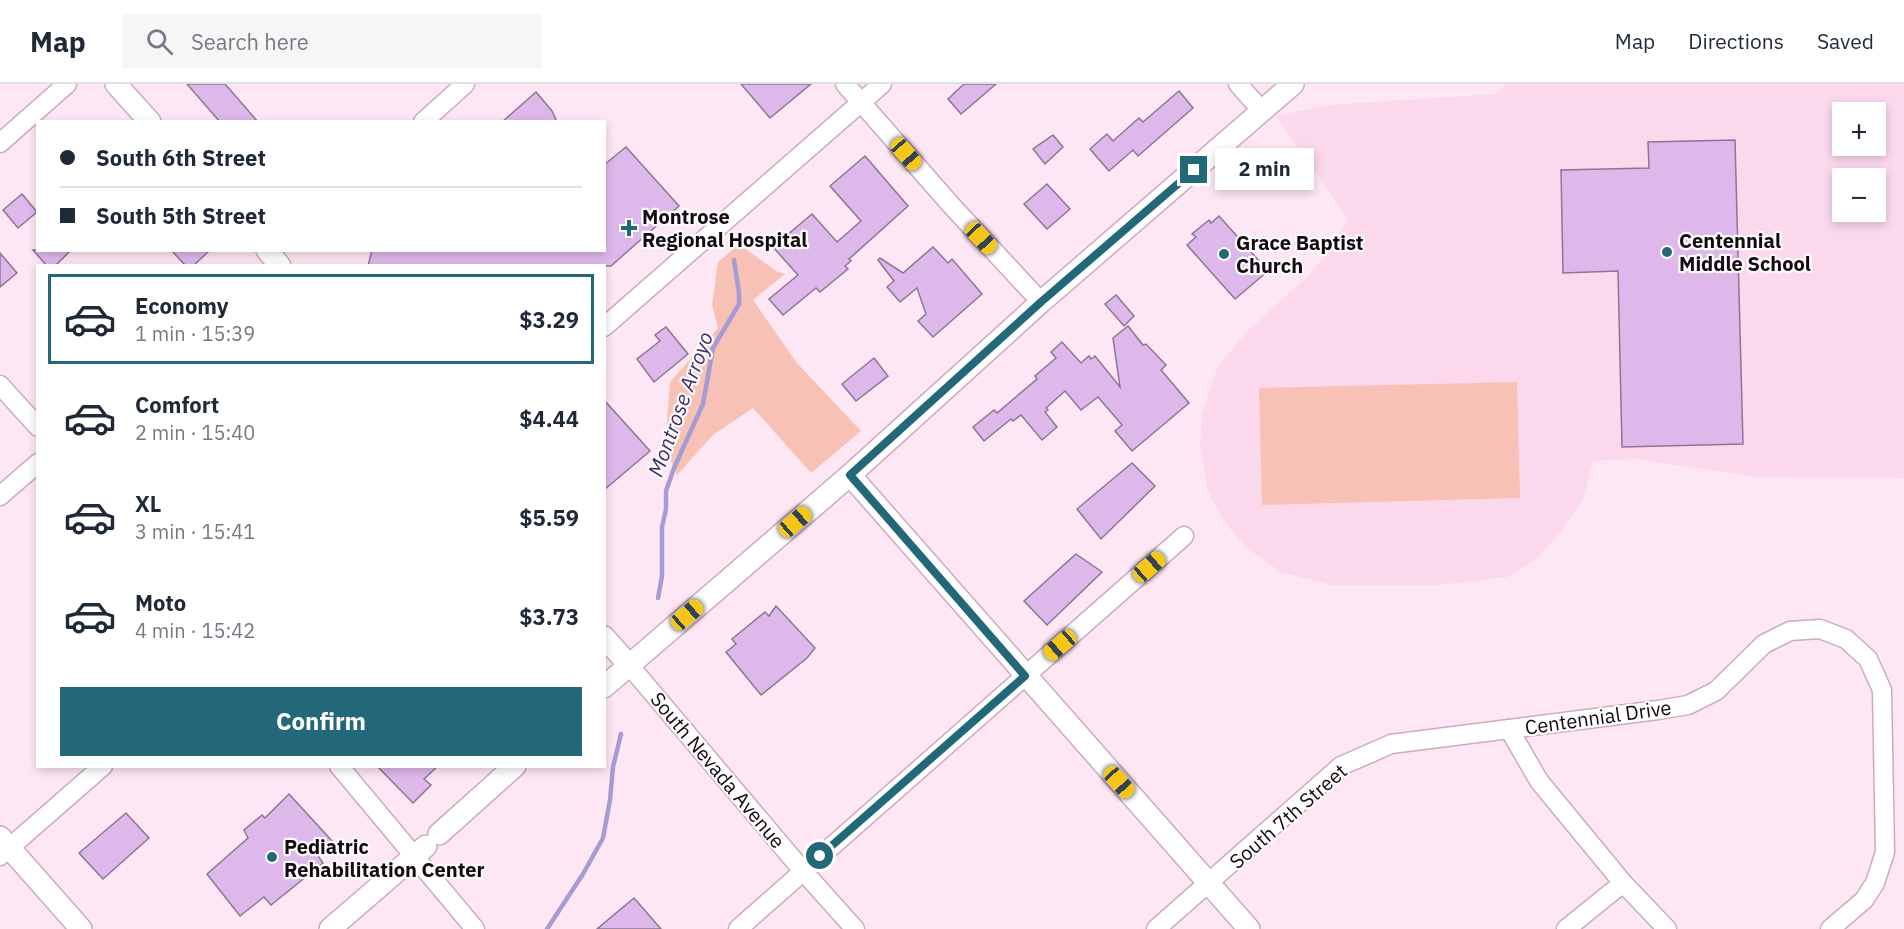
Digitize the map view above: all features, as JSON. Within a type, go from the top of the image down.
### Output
[{"type":"street","points":[[0,143],[68,84]]},
{"type":"street","points":[[116,84],[148,120]]},
{"type":"street","points":[[425,120],[465,84]]},
{"type":"street","points":[[845,84],[951,205],[1041,302]]},
{"type":"street","points":[[606,325],[882,84]]},
{"type":"street","points":[[1238,84],[1262,111]]},
{"type":"street","points":[[606,685],[850,475],[1041,302],[1293,84]]},
{"type":"street","points":[[0,385],[36,425]]},
{"type":"street","points":[[0,496],[36,465]]},
{"type":"street","points":[[850,475],[1249,929]]},
{"type":"street","points":[[738,929],[1184,536]]},
{"type":"street","name":"Centennial Drive","points":[[1667,929],[1623,883],[1539,781],[1509,729],[1688,705],[1716,691],[1764,644],[1790,631],[1820,629],[1846,639],[1868,659],[1882,690],[1885,852],[1875,882],[1864,900],[1830,929]]},
{"type":"street","name":"South Nevada Avenue","points":[[606,639],[855,929]]},
{"type":"street","name":"South 7th Street","points":[[1156,929],[1341,766],[1391,744],[1509,729]]},
{"type":"street","points":[[81,929],[3,847],[101,768]]},
{"type":"street","points":[[341,768],[426,846],[475,929]]},
{"type":"street","points":[[330,929],[513,768]]},
{"type":"street","points":[[1566,929],[1623,883]]},
{"type":"shaded area","points":[[1506,84],[1904,84],[1904,478],[1757,477],[1636,459],[1593,461],[1583,500],[1558,535],[1537,558],[1508,577],[1438,585],[1332,585],[1281,572],[1247,548],[1216,508],[1207,487],[1200,447],[1202,415],[1217,368],[1247,331],[1307,277],[1327,253],[1348,219],[1276,116],[1328,105],[1495,94]]},
{"type":"shaded area","points":[[739,244],[776,271],[785,274],[753,300],[797,363],[861,431],[811,473],[753,408],[713,435],[677,475],[665,447],[670,382],[718,328],[712,305],[718,262]]},
{"type":"shaded area","points":[[1517,382],[1520,498],[1262,505],[1259,388]]},
{"type":"building","points":[[187,84],[225,84],[256,120],[218,120]]},
{"type":"building","points":[[741,84],[811,84],[770,118]]},
{"type":"building","points":[[964,84],[996,84],[961,114],[948,99]]},
{"type":"building","points":[[1179,91],[1193,108],[1138,156],[1133,150],[1109,171],[1090,149],[1107,134],[1113,141],[1139,118],[1143,122]]},
{"type":"building","points":[[536,92],[552,111],[556,120],[504,120]]},
{"type":"building","points":[[1053,135],[1063,147],[1045,164],[1033,149]]},
{"type":"building","points":[[1735,140],[1743,444],[1622,447],[1618,271],[1563,273],[1561,170],[1649,168],[1648,142]]},
{"type":"building","name":"Montrose Regional Hospital","points":[[626,147],[679,206],[611,266],[606,266],[606,264],[368,264],[372,252],[606,252],[606,163]]},
{"type":"building","points":[[865,156],[908,206],[849,259],[851,261],[845,266],[848,269],[820,292],[816,288],[783,315],[769,299],[798,275],[773,247],[812,214],[837,242],[861,221],[830,186]]},
{"type":"building","points":[[1047,184],[1070,209],[1047,229],[1024,204]]},
{"type":"building","points":[[22,194],[36,213],[18,228],[3,210]]},
{"type":"building","name":"Grace Baptist Church","points":[[1219,216],[1268,271],[1235,299],[1187,245],[1196,237],[1192,234],[1209,220],[1211,223]]},
{"type":"building","points":[[933,247],[948,263],[952,259],[982,294],[933,337],[918,321],[926,314],[917,288],[900,302],[887,287],[894,281],[878,260],[880,258],[903,273]]},
{"type":"building","points":[[33,250],[36,252],[69,252],[57,264],[45,264]]},
{"type":"building","points":[[173,252],[208,252],[195,264],[184,264]]},
{"type":"building","points":[[0,253],[17,273],[0,287]]},
{"type":"building","points":[[1116,295],[1134,316],[1124,326],[1105,304]]},
{"type":"building","points":[[1128,326],[1143,345],[1146,344],[1166,365],[1161,370],[1189,403],[1132,451],[1115,431],[1122,425],[1098,397],[1081,410],[1065,391],[1046,408],[1048,410],[1045,412],[1057,427],[1042,440],[1021,415],[1013,421],[1011,419],[984,441],[973,427],[994,410],[997,413],[1037,379],[1035,376],[1056,358],[1051,352],[1062,342],[1081,363],[1089,356],[1091,359],[1095,356],[1120,387],[1113,338]]},
{"type":"building","points":[[666,327],[688,354],[654,382],[637,359],[660,341],[655,335]]},
{"type":"building","points":[[874,358],[888,376],[856,401],[842,384]]},
{"type":"building","points":[[606,402],[650,451],[606,488]]},
{"type":"building","points":[[1132,463],[1155,486],[1101,539],[1077,509]]},
{"type":"building","points":[[1076,554],[1102,572],[1047,625],[1024,601]]},
{"type":"building","points":[[776,606],[815,648],[807,658],[761,695],[726,652],[736,644],[732,639],[765,612],[769,616]]},
{"type":"building","points":[[379,768],[436,768],[424,779],[431,785],[413,803]]},
{"type":"building","name":"Pediatric Rehabilitation Center","points":[[289,794],[332,841],[316,853],[323,863],[271,905],[264,897],[240,916],[207,874],[248,838],[244,830],[262,815],[265,818]]},
{"type":"building","points":[[126,813],[149,838],[103,879],[79,853]]},
{"type":"building","points":[[634,898],[661,929],[597,929]]},
{"type":"waterway","name":"Montrose Arroyo","points":[[658,598],[662,576],[662,527],[666,509],[666,491],[703,404],[713,348],[739,304],[734,260]]},
{"type":"waterway","name":"Montrose Arroyo","points":[[547,929],[583,874],[603,838],[613,767],[621,734]]},
{"type":"place","name":"Montrose Regional Hospital","points":[[629,228]]},
{"type":"place","name":"Centennial Middle School","points":[[1667,252]]},
{"type":"place","name":"Grace Baptist Church","points":[[1224,254]]},
{"type":"place","name":"Pediatric Rehabilitation Center","points":[[272,857]]},
{"type":"route","points":[[820,856],[1025,676],[850,475],[1041,302],[1194,170]]}]
